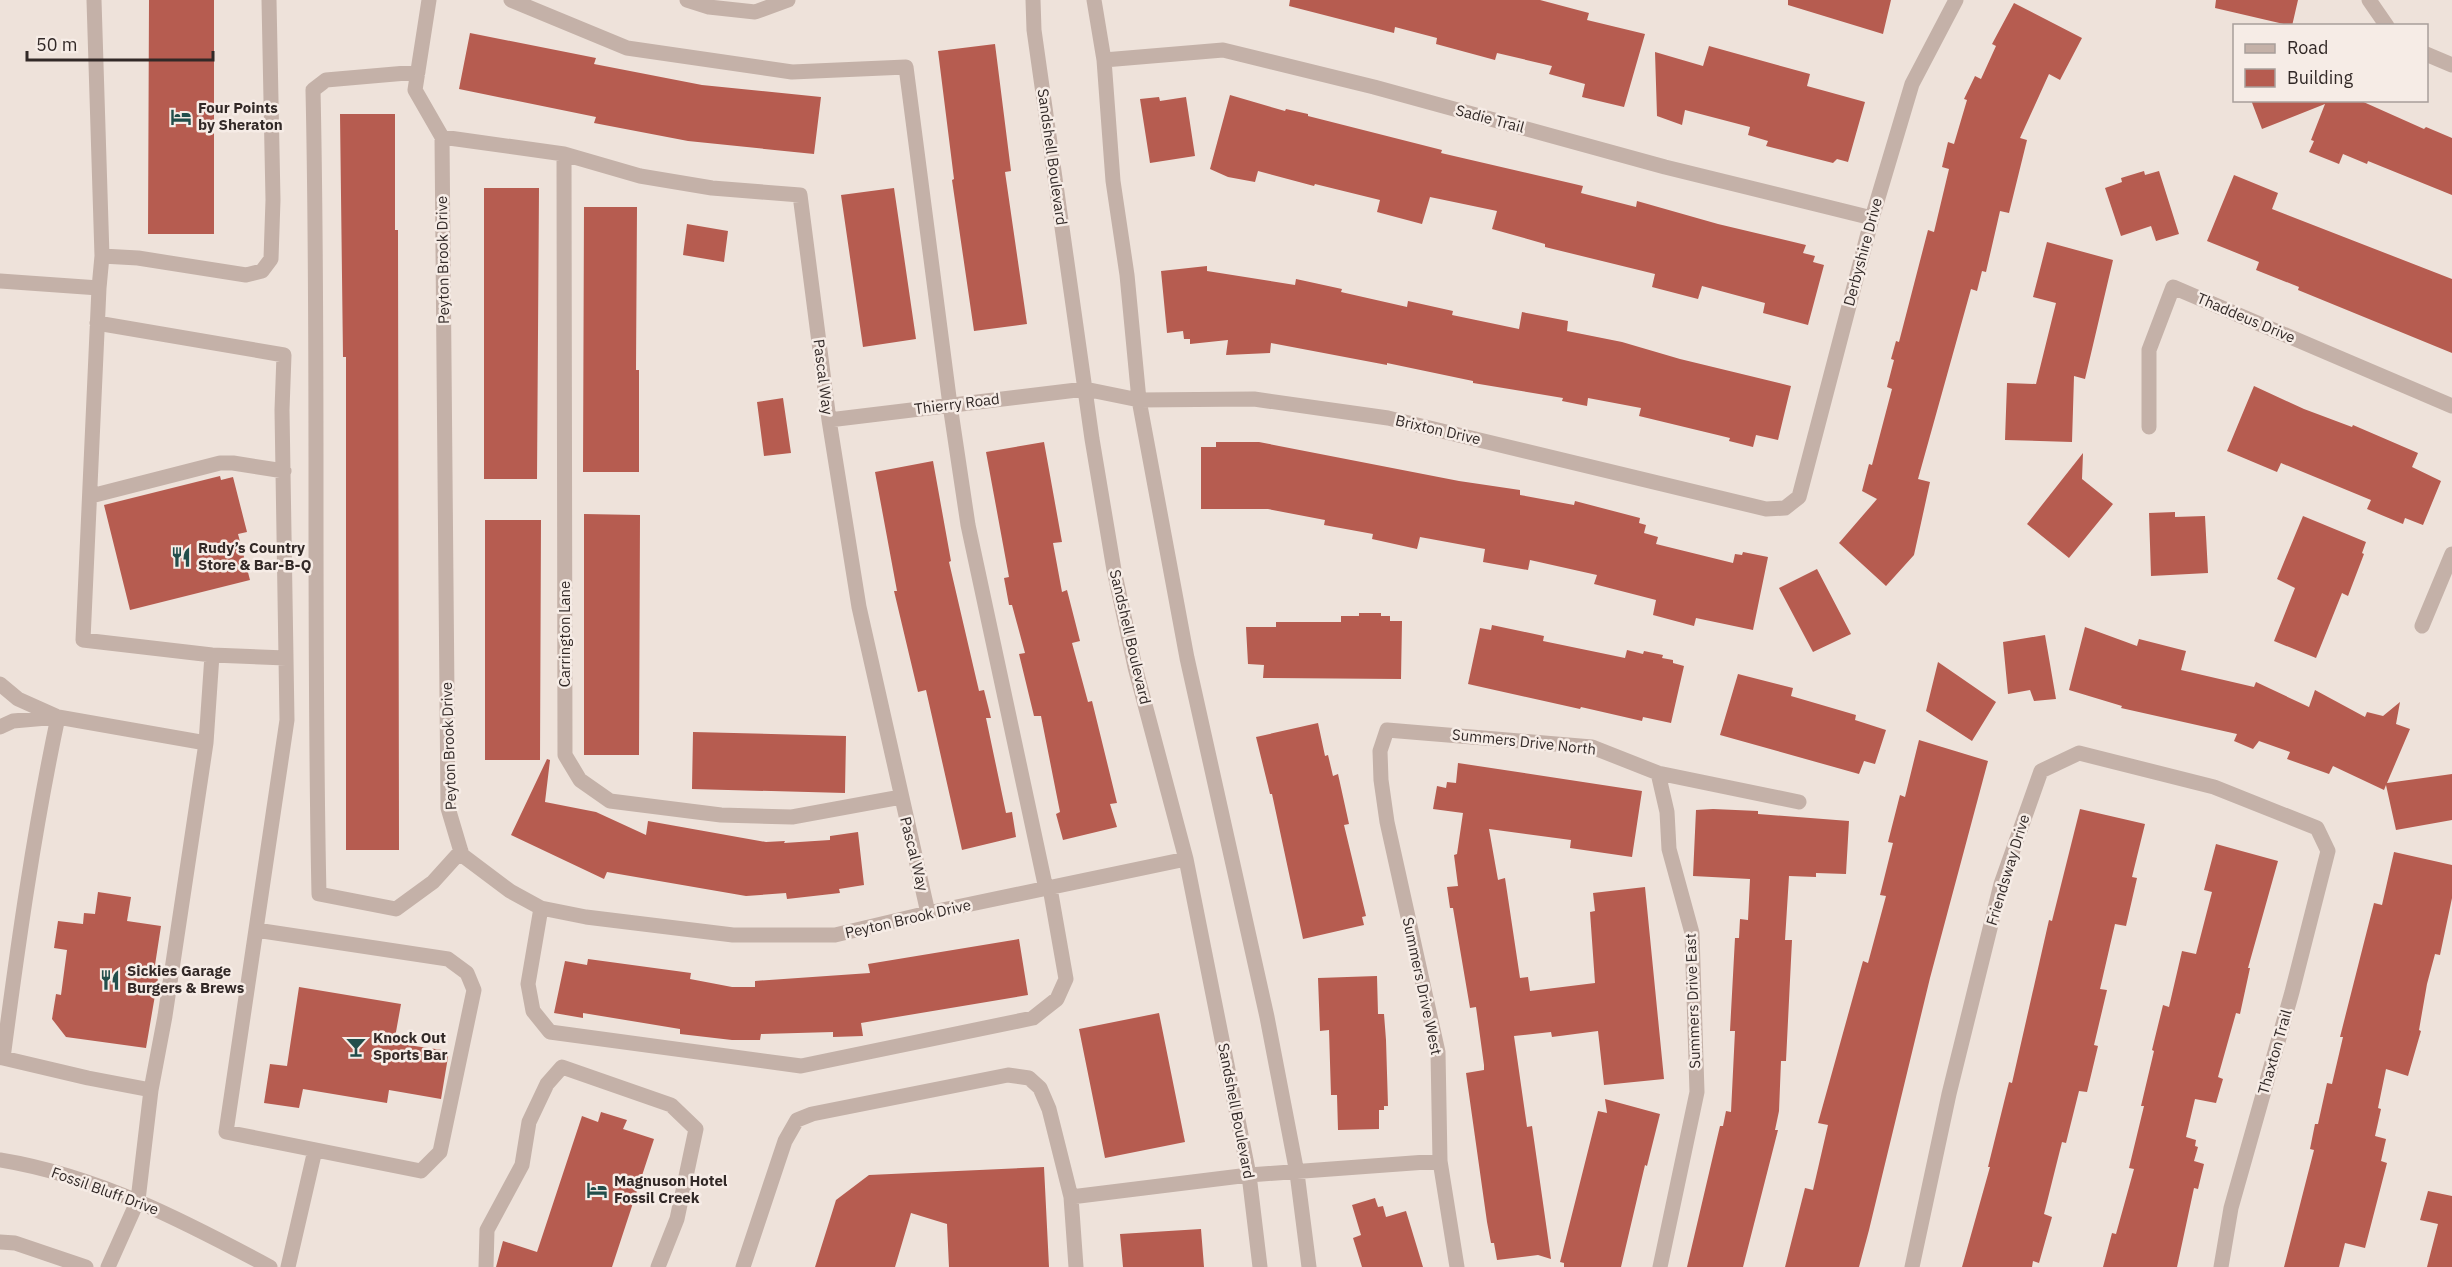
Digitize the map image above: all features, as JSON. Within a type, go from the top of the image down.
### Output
[{"type":"street","points":[[94,0],[102,256],[83,640],[212,655],[286,658]]},
{"type":"street","points":[[102,256],[138,258],[246,275],[262,271],[271,259],[273,200],[269,0]]},
{"type":"street","points":[[429,0],[415,90],[442,137]]},
{"type":"street","points":[[512,0],[627,48],[792,72],[906,67],[968,525],[1066,979],[1057,999],[1033,1018],[801,1066],[550,1032],[533,1011],[528,984],[541,908]]},
{"type":"street","points":[[687,0],[709,7],[755,12],[788,0]]},
{"type":"street","name":"Sandshell Boulevard","points":[[1033,0],[1034,30],[1085,389],[1116,581],[1135,667],[1186,859],[1249,1175],[1260,1267]]},
{"type":"street","points":[[1094,0],[1104,60],[1113,181],[1127,275],[1139,400],[1187,658],[1267,1017],[1297,1173],[1309,1267]]},
{"type":"street","name":"Derbyshire Drive","points":[[1785,507],[1799,497],[1872,218],[1912,84],[1956,0]]},
{"type":"street","points":[[2369,0],[2386,24]]},
{"type":"street","name":"Sadie Trail","points":[[1104,60],[1223,50],[1374,87],[1665,167],[1872,218]]},
{"type":"street","points":[[2428,54],[2452,66]]},
{"type":"street","points":[[418,72],[326,80],[313,90],[316,248],[315,703],[319,894],[396,909],[433,882],[461,851]]},
{"type":"street","name":"Pascal Way","points":[[442,137],[564,154],[651,178],[712,188],[800,195],[829,420],[859,607],[928,913]]},
{"type":"street","name":"Peyton Brook Drive","points":[[442,137],[448,808],[462,855],[510,891],[541,908],[586,917],[734,935],[835,935],[928,913],[1186,859]]},
{"type":"street","name":"Carrington Lane","points":[[564,154],[565,755],[580,780],[610,801],[688,811],[722,815],[792,817],[901,797]]},
{"type":"street","points":[[0,281],[99,288]]},
{"type":"street","name":"Thaddeus Drive","points":[[2149,428],[2150,351],[2173,287],[2452,406]]},
{"type":"street","points":[[97,323],[284,355],[287,720],[226,1132],[421,1171],[440,1152],[474,990],[467,973],[448,959],[256,930]]},
{"type":"street","name":"Thierry Road","points":[[829,420],[1085,389]]},
{"type":"street","name":"Brixton Drive","points":[[1085,389],[1139,400],[1254,399],[1388,418],[1766,509],[1785,507]]},
{"type":"street","points":[[91,496],[220,463],[284,471]]},
{"type":"street","points":[[2422,626],[2452,554]]},
{"type":"street","points":[[108,1267],[138,1200],[151,1090],[165,1016],[206,743],[212,655]]},
{"type":"street","points":[[0,684],[18,699],[58,717],[206,743]]},
{"type":"street","points":[[0,727],[13,721],[58,717]]},
{"type":"street","points":[[58,717],[23,908],[3,1058],[151,1090]]},
{"type":"street","name":"Summers Drive North","points":[[1387,730],[1592,747],[1658,773]]},
{"type":"street","name":"Summers Drive West","points":[[1387,730],[1380,751],[1381,780],[1387,822],[1438,1052],[1440,1161],[1457,1267]]},
{"type":"street","name":"Friendsway Drive","points":[[1912,1267],[1949,1094],[2001,884],[2040,771],[2079,753],[2214,787],[2317,828],[2322,838]]},
{"type":"street","points":[[1658,773],[1799,802]]},
{"type":"street","name":"Summers Drive East","points":[[1658,773],[1667,812],[1669,849],[1692,933],[1697,1092],[1660,1267]]},
{"type":"street","name":"Thaxton Trail","points":[[2222,1267],[2231,1208],[2292,992],[2328,851],[2322,838]]},
{"type":"street","points":[[486,1267],[487,1230],[506,1199],[522,1165],[529,1122],[547,1084],[562,1067],[671,1105],[696,1129],[677,1219],[658,1267]]},
{"type":"street","points":[[743,1267],[785,1141],[797,1120],[812,1114],[1008,1075],[1029,1078],[1040,1088],[1049,1109],[1071,1197],[1076,1267]]},
{"type":"street","points":[[288,1267],[315,1150]]},
{"type":"street","name":"Fossil Bluff Drive","points":[[0,1160],[32,1166],[138,1200],[202,1230],[270,1267]]},
{"type":"street","points":[[1071,1197],[1249,1175],[1440,1161]]},
{"type":"street","points":[[0,1242],[15,1243],[86,1267]]},
{"type":"building","name":"Four Points by Sheraton","points":[[149,0],[214,0],[214,234],[148,234]]},
{"type":"building","points":[[1290,0],[1540,0],[1589,13],[1587,20],[1645,34],[1624,107],[1582,97],[1585,84],[1549,74],[1552,66],[1497,53],[1495,60],[1436,44],[1437,38],[1395,27],[1394,33],[1289,6]]},
{"type":"building","points":[[1788,0],[1891,0],[1883,34],[1788,5]]},
{"type":"building","points":[[2216,0],[2298,0],[2292,24],[2283,24],[2215,8]]},
{"type":"building","points":[[2014,3],[2082,38],[2060,80],[2049,74],[2020,138],[2027,140],[2009,213],[2000,211],[1986,272],[1982,271],[1977,291],[1971,289],[1918,479],[1930,482],[1914,555],[1886,586],[1839,543],[1877,499],[1862,491],[1869,464],[1872,465],[1892,389],[1887,387],[1896,341],[1899,342],[1928,230],[1934,232],[1949,169],[1942,167],[1948,142],[1954,144],[1967,100],[1964,99],[1975,76],[1981,79],[1996,46],[1992,44]]},
{"type":"building","points":[[470,33],[596,58],[594,64],[702,85],[821,97],[814,154],[688,141],[594,123],[596,117],[459,89]]},
{"type":"building","points":[[995,44],[1011,171],[1005,172],[1027,324],[974,331],[952,180],[954,179],[938,51]]},
{"type":"building","points":[[1709,46],[1810,74],[1807,86],[1865,102],[1848,162],[1837,159],[1833,163],[1766,146],[1768,141],[1748,135],[1750,127],[1685,110],[1682,125],[1657,116],[1655,52],[1703,66]]},
{"type":"building","points":[[1230,95],[1442,150],[1441,153],[1583,186],[1581,193],[1636,207],[1637,201],[1718,224],[1806,245],[1803,253],[1815,256],[1813,262],[1824,265],[1808,325],[1763,313],[1765,303],[1702,286],[1698,299],[1652,287],[1655,274],[1545,247],[1545,244],[1492,229],[1497,211],[1430,197],[1422,224],[1377,212],[1380,200],[1315,184],[1314,186],[1258,171],[1255,182],[1228,177],[1210,169]]},
{"type":"building","points":[[1159,97],[1160,101],[1186,97],[1195,156],[1150,163],[1140,99]]},
{"type":"building","points":[[2252,102],[2363,102],[2424,129],[2426,127],[2452,138],[2452,195],[2368,161],[2367,164],[2343,154],[2339,164],[2309,152],[2314,141],[2311,140],[2325,104],[2262,129]]},
{"type":"building","points":[[340,114],[395,114],[395,230],[398,230],[399,850],[346,850],[346,357],[343,357]]},
{"type":"building","points":[[2144,171],[2145,175],[2159,171],[2179,234],[2156,241],[2151,226],[2121,236],[2105,188],[2122,182],[2121,178]]},
{"type":"building","points":[[2234,175],[2278,193],[2272,209],[2452,279],[2452,353],[2298,290],[2299,287],[2256,270],[2259,262],[2207,241]]},
{"type":"building","points":[[484,188],[539,188],[537,479],[484,479]]},
{"type":"building","points":[[894,188],[916,339],[863,347],[841,195]]},
{"type":"building","points":[[584,207],[637,207],[636,370],[639,370],[639,472],[583,472]]},
{"type":"building","points":[[687,224],[728,231],[724,262],[683,255]]},
{"type":"building","points":[[2047,242],[2113,260],[2085,379],[2074,376],[2072,442],[2005,440],[2007,383],[2036,384],[2056,303],[2033,297]]},
{"type":"building","points":[[1207,266],[1207,271],[1295,285],[1296,279],[1407,307],[1408,301],[1453,311],[1452,315],[1519,329],[1522,312],[1568,321],[1567,331],[1622,342],[1680,359],[1791,386],[1778,440],[1756,435],[1753,447],[1729,441],[1730,438],[1639,416],[1641,408],[1588,398],[1587,406],[1562,401],[1563,398],[1473,383],[1473,381],[1387,363],[1387,365],[1271,343],[1270,353],[1226,355],[1228,340],[1190,344],[1190,339],[1184,339],[1183,331],[1167,333],[1161,271]]},
{"type":"building","points":[[2254,386],[2304,409],[2352,427],[2353,425],[2418,453],[2412,467],[2441,481],[2423,525],[2405,518],[2403,524],[2367,509],[2371,500],[2281,463],[2277,472],[2227,451]]},
{"type":"building","points":[[783,398],[791,453],[764,456],[757,402]]},
{"type":"building","points":[[1044,442],[1062,542],[1053,543],[1062,592],[1067,590],[1080,641],[1072,643],[1088,702],[1092,701],[1117,803],[1110,804],[1117,827],[1063,840],[1056,814],[1060,812],[1041,716],[1034,716],[1019,654],[1025,653],[1012,605],[1009,605],[1004,578],[1009,577],[986,452]]},
{"type":"building","points":[[1216,442],[1259,442],[1459,481],[1520,490],[1520,495],[1574,505],[1575,501],[1640,518],[1639,523],[1646,525],[1644,533],[1658,537],[1656,544],[1733,563],[1735,554],[1742,555],[1743,552],[1768,557],[1753,630],[1696,618],[1694,626],[1653,615],[1656,600],[1594,584],[1597,575],[1530,560],[1528,570],[1483,562],[1485,549],[1420,537],[1417,549],[1372,539],[1373,534],[1324,525],[1325,520],[1268,509],[1201,509],[1201,447],[1216,447]]},
{"type":"building","points":[[2083,453],[2082,479],[2113,504],[2069,558],[2027,524]]},
{"type":"building","points":[[933,461],[951,561],[949,562],[979,691],[984,690],[991,718],[986,718],[1006,813],[1012,812],[1016,837],[962,850],[926,690],[918,692],[894,591],[897,591],[875,472]]},
{"type":"building","name":"Rudy’s Country Store & Bar-B-Q","points":[[220,476],[221,480],[233,477],[247,532],[238,534],[250,580],[130,610],[104,505]]},
{"type":"building","points":[[2175,512],[2175,517],[2205,516],[2208,573],[2151,576],[2149,513]]},
{"type":"building","points":[[584,514],[640,515],[639,755],[584,755]]},
{"type":"building","points":[[2303,516],[2366,542],[2362,553],[2364,554],[2348,596],[2342,593],[2316,658],[2274,641],[2295,588],[2277,579]]},
{"type":"building","points":[[485,520],[541,520],[540,760],[485,760]]},
{"type":"building","points":[[1817,569],[1851,634],[1813,652],[1779,588]]},
{"type":"building","points":[[1359,613],[1381,613],[1381,616],[1390,616],[1390,621],[1402,621],[1401,679],[1263,678],[1264,665],[1248,664],[1246,627],[1276,627],[1276,622],[1341,622],[1341,616],[1359,616]]},
{"type":"building","points":[[1492,625],[1544,636],[1543,641],[1625,658],[1627,650],[1663,655],[1662,658],[1673,660],[1673,663],[1684,666],[1671,723],[1643,717],[1642,721],[1468,684],[1480,628],[1491,630]]},
{"type":"building","points":[[2085,627],[2137,646],[2139,639],[2186,651],[2181,670],[2254,687],[2256,682],[2309,707],[2315,690],[2365,717],[2367,712],[2383,716],[2400,702],[2396,724],[2410,729],[2387,783],[2452,774],[2452,820],[2396,830],[2386,785],[2384,790],[2333,766],[2329,774],[2287,759],[2290,752],[2259,741],[2253,749],[2234,741],[2237,734],[2121,708],[2122,706],[2069,690]]},
{"type":"building","points":[[2045,635],[2056,699],[2034,701],[2030,690],[2008,694],[2003,642]]},
{"type":"building","points":[[1938,662],[1996,702],[1972,741],[1926,711]]},
{"type":"building","points":[[1738,674],[1793,688],[1791,696],[1856,715],[1855,720],[1886,730],[1875,764],[1864,761],[1859,774],[1720,735]]},
{"type":"building","points":[[1318,723],[1325,756],[1328,755],[1333,776],[1338,774],[1349,824],[1344,825],[1366,916],[1362,917],[1364,925],[1303,939],[1272,794],[1270,794],[1256,737]]},
{"type":"building","points":[[693,732],[846,736],[845,793],[692,789]]},
{"type":"building","points":[[1919,740],[1988,761],[1930,978],[1869,1230],[1859,1267],[1785,1267],[1805,1188],[1813,1190],[1828,1125],[1818,1123],[1863,961],[1868,963],[1886,896],[1880,895],[1893,843],[1888,842],[1900,795],[1905,797]]},
{"type":"building","points":[[547,759],[550,760],[545,802],[596,812],[646,835],[648,821],[766,842],[785,841],[784,843],[830,840],[830,836],[858,832],[864,885],[839,889],[840,893],[787,899],[786,893],[746,896],[607,872],[604,879],[511,835]]},
{"type":"building","points":[[1458,763],[1642,791],[1632,857],[1570,848],[1571,840],[1489,829],[1498,880],[1505,878],[1520,978],[1528,977],[1530,991],[1595,983],[1590,912],[1595,911],[1593,893],[1645,887],[1664,1079],[1604,1085],[1598,1031],[1552,1037],[1551,1032],[1514,1036],[1527,1127],[1532,1126],[1551,1259],[1538,1255],[1497,1260],[1487,1222],[1466,1073],[1484,1070],[1484,1065],[1476,1007],[1470,1008],[1453,908],[1450,908],[1447,887],[1458,886],[1454,855],[1457,854],[1463,813],[1433,809],[1437,786],[1446,788],[1447,782],[1456,783]]},
{"type":"building","points":[[2080,809],[2145,824],[2132,877],[2137,878],[2126,926],[2115,924],[2100,989],[2107,990],[2094,1045],[2098,1046],[2087,1092],[2079,1091],[2066,1143],[2062,1142],[2044,1214],[2052,1217],[2039,1263],[2033,1261],[2032,1267],[1962,1267],[1990,1167],[1988,1167],[2009,1082],[2012,1083],[2049,920],[2052,921]]},
{"type":"building","points":[[1696,810],[1758,811],[1758,814],[1849,821],[1846,874],[1816,873],[1816,877],[1789,876],[1785,940],[1792,940],[1786,1061],[1781,1061],[1779,1111],[1775,1130],[1778,1130],[1743,1267],[1687,1267],[1720,1126],[1723,1126],[1726,1111],[1731,1112],[1735,1031],[1730,1031],[1735,938],[1739,938],[1740,919],[1748,920],[1750,879],[1693,876]]},
{"type":"building","points":[[2216,844],[2278,861],[2248,968],[2250,968],[2240,1014],[2236,1013],[2218,1077],[2223,1079],[2216,1103],[2195,1099],[2186,1137],[2196,1140],[2195,1146],[2198,1147],[2194,1161],[2204,1164],[2198,1189],[2194,1188],[2177,1267],[2103,1267],[2112,1233],[2116,1234],[2134,1169],[2129,1168],[2144,1106],[2141,1106],[2163,1005],[2169,1007],[2182,951],[2196,954],[2212,892],[2204,890]]},
{"type":"building","points":[[2394,852],[2452,865],[2452,898],[2440,955],[2435,954],[2427,984],[2419,1030],[2421,1031],[2408,1076],[2386,1069],[2375,1136],[2386,1139],[2381,1161],[2387,1163],[2365,1248],[2345,1243],[2339,1267],[2284,1267],[2314,1150],[2310,1149],[2315,1124],[2318,1124],[2327,1083],[2332,1084],[2343,1037],[2340,1037],[2374,903],[2382,905]]},
{"type":"building","name":"Sickies Garage Burgers & Brews","points":[[98,892],[131,897],[127,921],[161,926],[155,965],[160,966],[146,1048],[66,1037],[52,1019],[56,994],[61,995],[67,950],[54,948],[58,921],[83,924],[84,913],[95,914]]},
{"type":"building","points":[[1019,939],[1028,995],[861,1023],[863,1036],[833,1037],[833,1032],[761,1034],[760,1040],[732,1040],[680,1034],[680,1029],[583,1013],[583,1018],[554,1013],[565,961],[587,965],[588,959],[691,973],[690,979],[732,987],[755,987],[755,981],[870,973],[868,964]]},
{"type":"building","points":[[1377,976],[1378,1014],[1384,1014],[1388,1106],[1384,1106],[1384,1110],[1379,1110],[1379,1129],[1338,1130],[1337,1095],[1331,1095],[1329,1030],[1320,1031],[1318,978]]},
{"type":"building","name":"Knock Out Sports Bar","points":[[299,987],[401,1004],[394,1043],[449,1051],[441,1099],[389,1090],[387,1103],[303,1089],[299,1108],[264,1103],[270,1064],[287,1066]]},
{"type":"building","points":[[1159,1013],[1185,1142],[1105,1158],[1079,1029]]},
{"type":"building","points":[[1605,1099],[1660,1114],[1647,1166],[1645,1165],[1621,1267],[1564,1267],[1564,1263],[1560,1262],[1598,1111],[1607,1113]]},
{"type":"building","name":"Magnuson Hotel Fossil Creek","points":[[601,1112],[627,1120],[623,1129],[654,1139],[612,1267],[496,1267],[503,1241],[537,1252],[582,1116],[598,1122]]},
{"type":"building","points":[[1044,1167],[1049,1267],[949,1267],[947,1224],[911,1213],[895,1267],[815,1267],[836,1200],[869,1175]]},
{"type":"building","points":[[2428,1191],[2452,1196],[2452,1267],[2427,1267],[2438,1224],[2420,1220]]},
{"type":"building","points":[[1375,1198],[1378,1207],[1383,1206],[1386,1217],[1406,1211],[1423,1267],[1362,1267],[1353,1238],[1361,1235],[1352,1205]]},
{"type":"building","points":[[1201,1229],[1204,1267],[1123,1267],[1120,1234]]},
{"type":"place","name":"Four Points by Sheraton","points":[[181,117]]},
{"type":"place","name":"Rudy’s Country Store & Bar-B-Q","points":[[181,557]]},
{"type":"place","name":"Sickies Garage Burgers & Brews","points":[[110,980]]},
{"type":"place","name":"Knock Out Sports Bar","points":[[356,1047]]},
{"type":"place","name":"Magnuson Hotel Fossil Creek","points":[[597,1190]]}]
